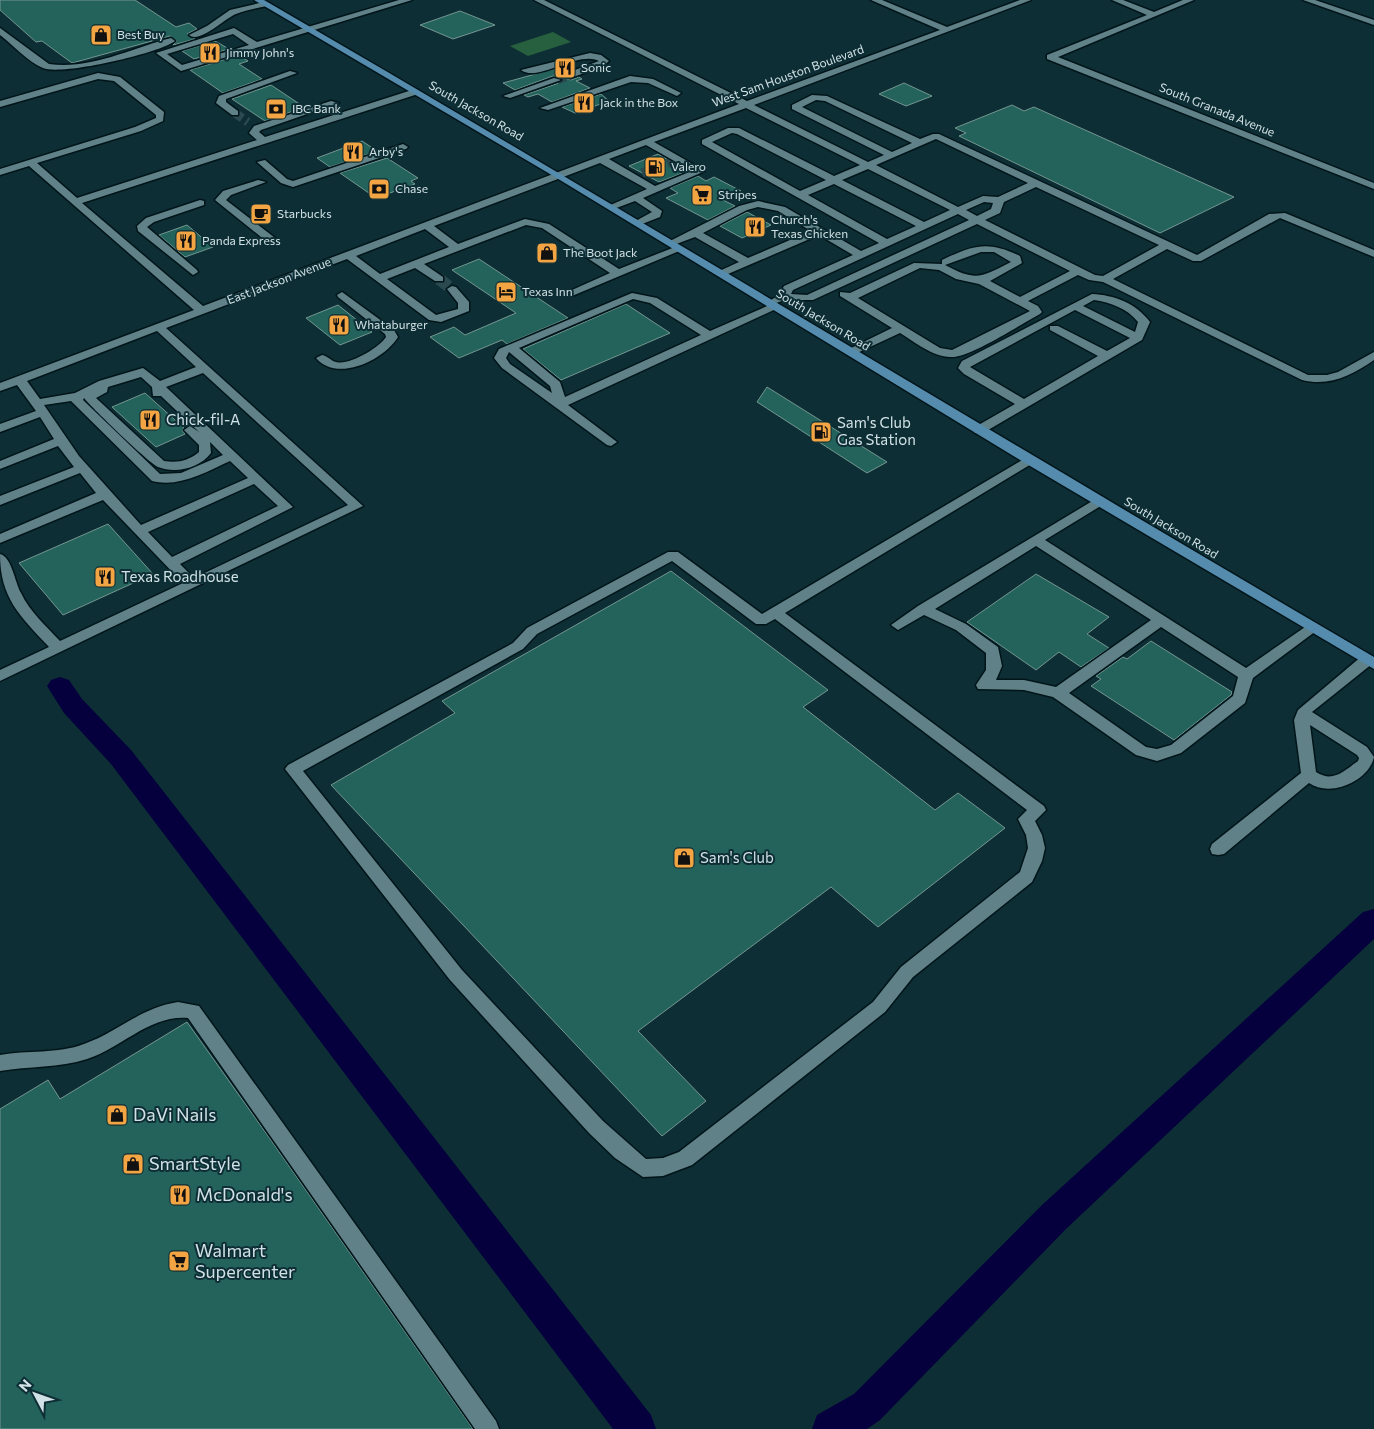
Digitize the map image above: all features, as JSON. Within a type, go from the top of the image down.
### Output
[{"type":"main road","name":"South Jackson Road","points":[[261,2],[304,24],[415,92],[558,175],[1029,460],[1371,662]]},
{"type":"street","points":[[257,46],[234,31],[160,53],[181,68],[257,46],[304,24],[408,0]]},
{"type":"street","points":[[538,0],[749,104],[1093,278],[1106,279],[1306,378],[1325,380],[1340,378],[1374,355]]},
{"type":"street","points":[[876,0],[948,30]]},
{"type":"street","name":"West Sam Houston Boulevard","points":[[558,175],[1028,0]]},
{"type":"street","points":[[1116,0],[1153,14],[1190,0]]},
{"type":"street","points":[[1307,0],[1374,23]]},
{"type":"street","points":[[0,32],[46,66],[73,68],[199,33],[233,12],[261,2]]},
{"type":"street","name":"South Granada Avenue","points":[[1153,14],[1050,57],[1374,186]]},
{"type":"street","points":[[526,70],[542,69],[588,55],[600,57],[604,61],[599,65],[570,75]]},
{"type":"street","points":[[235,113],[221,103],[222,98],[293,73]]},
{"type":"street","points":[[0,104],[98,76],[116,79],[161,114],[160,119],[144,126],[0,172]]},
{"type":"street","points":[[545,108],[630,78],[646,79],[677,93]]},
{"type":"street","points":[[507,96],[557,80]]},
{"type":"street","points":[[75,202],[415,92]]},
{"type":"street","points":[[891,155],[799,110],[795,107],[796,105],[815,97],[827,98],[920,143]]},
{"type":"street","points":[[264,140],[254,133],[253,125],[334,103]]},
{"type":"street","points":[[887,243],[705,142],[731,130],[739,131],[924,226]]},
{"type":"street","points":[[799,195],[936,136],[1197,259],[1273,216],[1281,215],[1374,254]]},
{"type":"street","points":[[611,207],[700,171],[674,160],[646,142]]},
{"type":"street","points":[[262,162],[284,181],[293,184],[403,147]]},
{"type":"street","points":[[601,159],[621,171],[639,175],[654,189]]},
{"type":"street","points":[[31,163],[202,311]]},
{"type":"street","name":"East Jackson Avenue","points":[[0,387],[558,175]]},
{"type":"street","points":[[261,182],[227,193],[220,200],[275,243]]},
{"type":"street","points":[[784,297],[788,288],[983,199],[999,200],[1037,183]]},
{"type":"street","points":[[636,197],[657,211],[656,214],[637,223]]},
{"type":"street","points":[[560,404],[708,335],[784,297],[809,298],[833,287],[996,211],[999,200]]},
{"type":"street","points":[[193,272],[142,229],[142,226],[150,220],[200,203]]},
{"type":"street","points":[[568,294],[618,274],[699,232],[726,225],[752,213],[762,211],[782,216],[819,231],[886,262]]},
{"type":"street","points":[[379,278],[525,222],[545,226],[618,274]]},
{"type":"street","points":[[426,225],[457,248]]},
{"type":"street","points":[[721,274],[819,231]]},
{"type":"street","points":[[699,232],[747,262]]},
{"type":"street","points":[[1106,279],[1167,245]]},
{"type":"street","points":[[833,287],[936,350],[952,354],[965,350],[1036,312],[1034,308],[918,247]]},
{"type":"street","points":[[850,297],[918,265],[941,267],[960,277],[981,281],[1017,263],[1016,258],[1006,252],[978,247],[946,262]]},
{"type":"street","points":[[348,255],[433,318],[440,319],[463,311],[464,302],[452,289]]},
{"type":"street","points":[[417,264],[439,278]]},
{"type":"street","points":[[1020,301],[1079,270]]},
{"type":"street","points":[[322,358],[331,364],[345,365],[383,349],[390,344],[392,337],[390,332],[342,295]]},
{"type":"street","points":[[611,442],[506,366],[500,358],[503,351],[632,296],[653,300],[708,335]]},
{"type":"street","points":[[979,430],[1024,404],[1107,356],[1138,338],[1144,322],[1140,316],[1133,311],[1100,297],[1092,297],[966,363],[964,368],[968,372],[1024,404]]},
{"type":"street","points":[[1075,306],[1138,338]]},
{"type":"street","points":[[0,676],[357,506],[159,327]]},
{"type":"street","points":[[851,352],[901,328]]},
{"type":"street","points":[[1054,328],[1107,356]]},
{"type":"street","points":[[511,348],[556,385],[560,404]]},
{"type":"street","points":[[158,386],[204,368]]},
{"type":"street","points":[[158,386],[156,396],[205,444],[205,453],[192,462],[171,467],[153,460],[90,397],[112,383],[143,372],[158,386],[232,456],[256,479],[287,507],[171,563]]},
{"type":"street","points":[[20,380],[40,407],[59,441],[140,531],[192,585]]},
{"type":"street","points":[[0,428],[40,407],[78,396],[103,384],[112,383]]},
{"type":"street","points":[[78,396],[77,401],[156,478],[165,480],[177,478],[232,456]]},
{"type":"street","points":[[0,465],[59,441]]},
{"type":"street","points":[[776,613],[1038,810],[1026,819],[1037,839],[1036,859],[1026,877],[907,972],[879,1007],[864,1020],[685,1159],[663,1167],[643,1168],[622,1152],[596,1126],[456,975],[293,769],[518,646],[532,631],[673,555],[761,621],[1029,460]]},
{"type":"street","points":[[0,501],[82,468]]},
{"type":"street","points":[[140,531],[256,479]]},
{"type":"street","points":[[0,539],[106,494]]},
{"type":"street","points":[[898,625],[1099,501]]},
{"type":"street","points":[[1036,540],[1246,675]]},
{"type":"street","points":[[0,558],[14,594],[29,617],[58,648]]},
{"type":"street","points":[[923,609],[961,627],[993,651],[994,675],[983,685],[1024,685],[1058,693],[1141,751],[1157,755],[1176,749],[1240,699],[1246,675],[1313,628]]},
{"type":"street","points":[[1058,693],[1161,620]]},
{"type":"street","points":[[1308,775],[1302,720],[1305,710],[1371,662]]},
{"type":"street","points":[[1304,714],[1362,752],[1366,758],[1363,765],[1339,783],[1319,782],[1308,775]]},
{"type":"street","points":[[1218,850],[1308,775]]},
{"type":"street","points":[[0,1063],[75,1055],[89,1051],[147,1019],[168,1010],[194,1011],[488,1429]]},
{"type":"green space","points":[[553,32],[571,42],[528,56],[510,46]]},
{"type":"building","name":"Best Buy","points":[[0,0],[135,0],[176,27],[189,23],[197,29],[187,34],[195,39],[173,45],[177,41],[170,36],[72,63],[42,41],[36,42],[0,10]]},
{"type":"building","points":[[460,11],[495,25],[453,39],[420,25]]},
{"type":"building","points":[[215,41],[229,49],[194,59],[182,51]]},
{"type":"building","points":[[239,55],[248,61],[239,64],[262,79],[223,93],[190,70]]},
{"type":"building","points":[[561,67],[567,71],[565,78],[571,80],[579,77],[582,79],[576,81],[590,88],[552,102],[538,94],[528,97],[524,95],[562,82],[562,78],[553,76],[515,90],[503,83]]},
{"type":"building","points":[[904,83],[932,96],[906,106],[879,94]]},
{"type":"building","name":"IBC Bank","points":[[271,85],[305,107],[265,121],[232,99]]},
{"type":"building","points":[[601,94],[609,101],[575,113],[562,107]]},
{"type":"building","points":[[1012,105],[1024,111],[1034,107],[1234,197],[1160,233],[959,136],[966,133],[955,128]]},
{"type":"building","name":"Arby's","points":[[362,141],[377,151],[330,167],[317,158]]},
{"type":"building","points":[[658,154],[688,171],[659,182],[629,166]]},
{"type":"building","name":"Chase","points":[[387,158],[418,178],[411,181],[415,184],[376,198],[340,173]]},
{"type":"building","points":[[698,176],[706,181],[714,177],[741,191],[723,200],[735,206],[708,220],[666,198],[678,193],[670,188]]},
{"type":"building","points":[[747,212],[771,225],[742,238],[720,226]]},
{"type":"building","name":"Panda Express","points":[[187,225],[213,247],[185,257],[159,235]]},
{"type":"building","name":"Texas Inn","points":[[479,259],[568,318],[507,344],[502,340],[459,358],[430,337],[454,327],[465,335],[516,313],[452,270]]},
{"type":"building","points":[[626,304],[670,333],[561,380],[523,349]]},
{"type":"building","name":"Whataburger","points":[[338,305],[372,332],[340,345],[306,318]]},
{"type":"building","name":"Sam's Club Gas Station","points":[[767,387],[887,462],[867,473],[757,402]]},
{"type":"building","name":"Chick-fil-A","points":[[145,393],[184,428],[182,430],[185,434],[156,447],[112,407]]},
{"type":"building","points":[[108,524],[153,574],[63,615],[19,563]]},
{"type":"building","name":"Sam's Club","points":[[671,571],[828,690],[803,707],[935,810],[958,793],[1005,828],[878,927],[831,887],[638,1031],[706,1101],[662,1136],[331,785],[455,713],[442,701]]},
{"type":"building","points":[[1036,574],[1109,617],[1087,634],[1109,648],[1081,667],[1059,652],[1036,670],[967,622]]},
{"type":"building","points":[[1151,641],[1232,692],[1231,695],[1174,740],[1091,686],[1101,679],[1096,676],[1123,657],[1127,659]]},
{"type":"building","name":"Walmart Supercenter","points":[[187,1022],[473,1429],[0,1429],[0,1109],[48,1080],[60,1099]]},
{"type":"waterway","points":[[60,686],[73,706],[121,757],[637,1429]]},
{"type":"waterway","points":[[831,1429],[867,1407],[1054,1217],[1374,921]]},
{"type":"tunnel","points":[[557,80],[570,75]]},
{"type":"tunnel","points":[[235,113],[248,122]]},
{"type":"tunnel","points":[[642,173],[672,162]]},
{"type":"tunnel","points":[[439,279],[452,289]]},
{"type":"place","name":"Best Buy","points":[[101,35]]},
{"type":"place","name":"Jimmy John's","points":[[210,53]]},
{"type":"place","name":"Sonic","points":[[565,68]]},
{"type":"place","name":"Jack in the Box","points":[[584,103]]},
{"type":"place","name":"IBC Bank","points":[[276,109]]},
{"type":"place","name":"Arby's","points":[[353,152]]},
{"type":"place","name":"Valero","points":[[655,167]]},
{"type":"place","name":"Chase","points":[[379,189]]},
{"type":"place","name":"Stripes","points":[[702,195]]},
{"type":"place","name":"Starbucks","points":[[261,214]]},
{"type":"place","name":"Church's Texas Chicken","points":[[755,227]]},
{"type":"place","name":"Panda Express","points":[[186,241]]},
{"type":"place","name":"The Boot Jack","points":[[547,253]]},
{"type":"place","name":"Texas Inn","points":[[506,292]]},
{"type":"place","name":"Whataburger","points":[[339,325]]},
{"type":"place","name":"Chick-fil-A","points":[[150,420]]},
{"type":"place","name":"Sam's Club Gas Station","points":[[821,432]]},
{"type":"place","name":"Texas Roadhouse","points":[[105,577]]},
{"type":"place","name":"Sam's Club","points":[[684,858]]},
{"type":"place","name":"DaVi Nails","points":[[117,1115]]},
{"type":"place","name":"SmartStyle","points":[[133,1164]]},
{"type":"place","name":"McDonald's","points":[[180,1195]]},
{"type":"place","name":"Walmart Supercenter","points":[[179,1261]]}]
